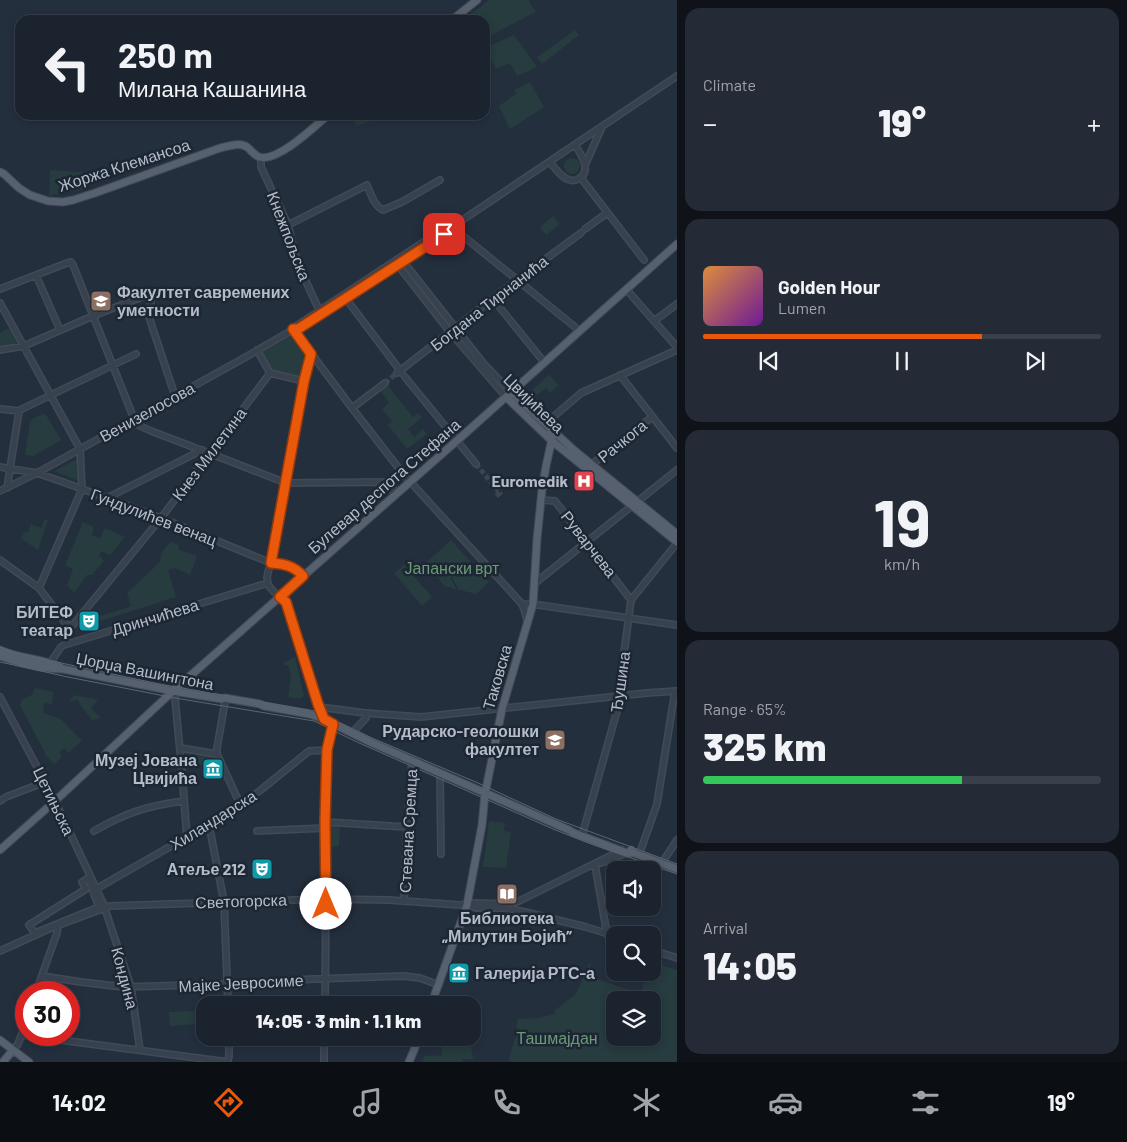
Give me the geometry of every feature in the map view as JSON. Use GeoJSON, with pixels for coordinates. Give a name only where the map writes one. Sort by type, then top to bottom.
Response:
{"type":"FeatureCollection","features":[{"type":"Feature","properties":{"kind":"main road"},"geometry":{"type":"LineString","coordinates":[[458,15],[477,0]]}},
{"type":"Feature","properties":{"kind":"main road"},"geometry":{"type":"LineString","coordinates":[[261,157],[271,156],[280,152],[322,120]]}},
{"type":"Feature","properties":{"kind":"main road","name":"Жоржа Клемансоа"},"geometry":{"type":"LineString","coordinates":[[0,172],[30,195],[48,201],[59,202],[73,200],[232,145],[243,145],[261,157]]}},
{"type":"Feature","properties":{"kind":"main road","name":"Булевар деспота Стефана"},"geometry":{"type":"LineString","coordinates":[[0,850],[172,691],[677,244]]}},
{"type":"Feature","properties":{"kind":"main road","name":"Цвијићева"},"geometry":{"type":"LineString","coordinates":[[508,395],[592,465],[677,543]]}},
{"type":"Feature","properties":{"kind":"main road","name":"Цвијићева"},"geometry":{"type":"LineString","coordinates":[[508,395],[552,441],[677,534]]}},
{"type":"Feature","properties":{"kind":"main road","name":"Таковска"},"geometry":{"type":"LineString","coordinates":[[435,996],[467,905],[502,709],[533,604],[541,500],[544,472],[552,441],[551,430]]}},
{"type":"Feature","properties":{"kind":"main road"},"geometry":{"type":"LineString","coordinates":[[552,441],[557,439],[563,441]]}},
{"type":"Feature","properties":{"kind":"main road","name":"Џорџа Вашингтона"},"geometry":{"type":"LineString","coordinates":[[0,650],[13,655],[50,663],[63,669]]}},
{"type":"Feature","properties":{"kind":"main road","name":"Џорџа Вашингтона"},"geometry":{"type":"LineString","coordinates":[[0,656],[38,666],[63,669],[251,707],[264,706],[309,714],[324,719],[569,830]]}},
{"type":"Feature","properties":{"kind":"main road"},"geometry":{"type":"LineString","coordinates":[[38,666],[46,666],[50,663]]}},
{"type":"Feature","properties":{"kind":"main road"},"geometry":{"type":"LineString","coordinates":[[569,830],[677,869]]}},
{"type":"Feature","properties":{"kind":"main road"},"geometry":{"type":"LineString","coordinates":[[569,830],[583,832],[628,849],[630,853]]}},
{"type":"Feature","properties":{"kind":"main road"},"geometry":{"type":"LineString","coordinates":[[0,1040],[29,1062]]}},
{"type":"Feature","properties":{"kind":"main road"},"geometry":{"type":"LineString","coordinates":[[409,1062],[416,1046]]}},
{"type":"Feature","properties":{"kind":"main road"},"geometry":{"type":"LineString","coordinates":[[3,1062],[13,1050]]}},
{"type":"Feature","properties":{"kind":"street","name":"Венизелосова"},"geometry":{"type":"LineString","coordinates":[[0,491],[37,473],[320,313],[402,259],[428,239],[452,227],[677,76]]}},
{"type":"Feature","properties":{"kind":"street"},"geometry":{"type":"LineString","coordinates":[[585,165],[602,127]]}},
{"type":"Feature","properties":{"kind":"street"},"geometry":{"type":"LineString","coordinates":[[550,162],[561,175],[568,179],[575,181],[581,178],[585,171],[585,165],[575,145]]}},
{"type":"Feature","properties":{"kind":"street","name":"Кнежпољска"},"geometry":{"type":"LineString","coordinates":[[261,157],[260,165],[288,226],[298,264],[320,313]]}},
{"type":"Feature","properties":{"kind":"street"},"geometry":{"type":"LineString","coordinates":[[581,178],[644,260]]}},
{"type":"Feature","properties":{"kind":"street"},"geometry":{"type":"LineString","coordinates":[[288,226],[367,185],[376,206],[382,210],[402,202],[440,180]]}},
{"type":"Feature","properties":{"kind":"street","name":"Богдана Тирнанића"},"geometry":{"type":"LineString","coordinates":[[401,374],[450,332],[607,213]]}},
{"type":"Feature","properties":{"kind":"street"},"geometry":{"type":"LineString","coordinates":[[452,227],[575,327]]}},
{"type":"Feature","properties":{"kind":"street","name":"Цвијићева"},"geometry":{"type":"LineString","coordinates":[[402,259],[508,395]]}},
{"type":"Feature","properties":{"kind":"street"},"geometry":{"type":"LineString","coordinates":[[0,289],[71,262],[136,424],[286,483],[387,482],[394,489],[393,496]]}},
{"type":"Feature","properties":{"kind":"street","name":"Цвијићева"},"geometry":{"type":"LineString","coordinates":[[396,263],[450,332],[508,395]]}},
{"type":"Feature","properties":{"kind":"street"},"geometry":{"type":"LineString","coordinates":[[36,275],[60,330]]}},
{"type":"Feature","properties":{"kind":"street"},"geometry":{"type":"LineString","coordinates":[[551,430],[550,422],[552,418],[581,392],[677,349],[626,289]]}},
{"type":"Feature","properties":{"kind":"street"},"geometry":{"type":"LineString","coordinates":[[0,350],[24,346],[147,295],[151,297],[149,317],[175,396]]}},
{"type":"Feature","properties":{"kind":"street"},"geometry":{"type":"LineString","coordinates":[[344,297],[401,374],[476,464]]}},
{"type":"Feature","properties":{"kind":"street"},"geometry":{"type":"LineString","coordinates":[[494,298],[544,362]]}},
{"type":"Feature","properties":{"kind":"street"},"geometry":{"type":"LineString","coordinates":[[0,303],[80,449],[82,489],[39,588],[0,560]]}},
{"type":"Feature","properties":{"kind":"street"},"geometry":{"type":"LineString","coordinates":[[654,321],[677,304]]}},
{"type":"Feature","properties":{"kind":"street"},"geometry":{"type":"LineString","coordinates":[[293,329],[410,481],[522,604],[527,624]]}},
{"type":"Feature","properties":{"kind":"street"},"geometry":{"type":"LineString","coordinates":[[257,350],[270,373],[304,381]]}},
{"type":"Feature","properties":{"kind":"street"},"geometry":{"type":"LineString","coordinates":[[0,409],[19,411],[136,354]]}},
{"type":"Feature","properties":{"kind":"street"},"geometry":{"type":"LineString","coordinates":[[311,354],[304,381],[267,578],[269,586],[286,602],[324,719]]}},
{"type":"Feature","properties":{"kind":"street","name":"Кнез Милетина"},"geometry":{"type":"LineString","coordinates":[[39,588],[67,625],[71,626],[161,518],[270,373]]}},
{"type":"Feature","properties":{"kind":"street"},"geometry":{"type":"LineString","coordinates":[[620,375],[677,448]]}},
{"type":"Feature","properties":{"kind":"street"},"geometry":{"type":"LineString","coordinates":[[352,408],[385,383]]}},
{"type":"Feature","properties":{"kind":"street"},"geometry":{"type":"LineString","coordinates":[[7,488],[19,411]]}},
{"type":"Feature","properties":{"kind":"street","name":"Рачкога"},"geometry":{"type":"LineString","coordinates":[[592,465],[652,417]]}},
{"type":"Feature","properties":{"kind":"street"},"geometry":{"type":"LineString","coordinates":[[107,498],[202,450]]}},
{"type":"Feature","properties":{"kind":"street","name":"Гундулићев венац"},"geometry":{"type":"LineString","coordinates":[[0,467],[37,473],[82,489],[161,518],[271,563],[291,566],[303,576]]}},
{"type":"Feature","properties":{"kind":"street"},"geometry":{"type":"LineString","coordinates":[[535,583],[677,470]]}},
{"type":"Feature","properties":{"kind":"street","name":"Руварчева"},"geometry":{"type":"LineString","coordinates":[[541,500],[555,500],[631,600]]}},
{"type":"Feature","properties":{"kind":"street","name":"Ђушина"},"geometry":{"type":"LineString","coordinates":[[583,832],[619,704],[631,600],[677,543]]}},
{"type":"Feature","properties":{"kind":"street","name":"Дринчићева"},"geometry":{"type":"LineString","coordinates":[[50,663],[64,645],[268,583]]}},
{"type":"Feature","properties":{"kind":"street"},"geometry":{"type":"LineString","coordinates":[[522,604],[677,625]]}},
{"type":"Feature","properties":{"kind":"street"},"geometry":{"type":"LineString","coordinates":[[172,691],[175,698],[180,748],[186,838]]}},
{"type":"Feature","properties":{"kind":"street"},"geometry":{"type":"LineString","coordinates":[[319,706],[367,713],[421,717],[676,691],[657,804],[630,853],[580,871]]}},
{"type":"Feature","properties":{"kind":"street","name":"Цетињска"},"geometry":{"type":"LineString","coordinates":[[0,697],[55,801],[104,907]]}},
{"type":"Feature","properties":{"kind":"street"},"geometry":{"type":"LineString","coordinates":[[223,701],[217,754],[241,806]]}},
{"type":"Feature","properties":{"kind":"street"},"geometry":{"type":"LineString","coordinates":[[352,733],[366,718],[367,713]]}},
{"type":"Feature","properties":{"kind":"street"},"geometry":{"type":"LineString","coordinates":[[324,996],[327,750],[333,724]]}},
{"type":"Feature","properties":{"kind":"street"},"geometry":{"type":"LineString","coordinates":[[180,748],[217,754]]}},
{"type":"Feature","properties":{"kind":"street","name":"Хиландарска"},"geometry":{"type":"LineString","coordinates":[[96,889],[241,806],[309,750],[327,750]]}},
{"type":"Feature","properties":{"kind":"street","name":"Стевана Сремца"},"geometry":{"type":"LineString","coordinates":[[404,901],[412,760]]}},
{"type":"Feature","properties":{"kind":"street"},"geometry":{"type":"LineString","coordinates":[[440,773],[441,854]]}},
{"type":"Feature","properties":{"kind":"street"},"geometry":{"type":"LineString","coordinates":[[0,802],[45,782]]}},
{"type":"Feature","properties":{"kind":"street"},"geometry":{"type":"LineString","coordinates":[[94,830],[138,811],[184,801]]}},
{"type":"Feature","properties":{"kind":"street"},"geometry":{"type":"LineString","coordinates":[[325,822],[407,827]]}},
{"type":"Feature","properties":{"kind":"street"},"geometry":{"type":"LineString","coordinates":[[209,824],[224,902],[228,996]]}},
{"type":"Feature","properties":{"kind":"street"},"geometry":{"type":"LineString","coordinates":[[258,831],[325,828]]}},
{"type":"Feature","properties":{"kind":"street"},"geometry":{"type":"LineString","coordinates":[[662,863],[677,840]]}},
{"type":"Feature","properties":{"kind":"street"},"geometry":{"type":"LineString","coordinates":[[504,908],[580,871],[630,853]]}},
{"type":"Feature","properties":{"kind":"street"},"geometry":{"type":"LineString","coordinates":[[595,865],[606,928]]}},
{"type":"Feature","properties":{"kind":"street"},"geometry":{"type":"LineString","coordinates":[[88,878],[99,907],[35,933],[29,924],[31,923],[86,889],[82,882],[88,878]]}},
{"type":"Feature","properties":{"kind":"street","name":"Светогорска"},"geometry":{"type":"LineString","coordinates":[[0,951],[58,925],[104,907],[112,906],[326,899],[467,905]]}},
{"type":"Feature","properties":{"kind":"street"},"geometry":{"type":"LineString","coordinates":[[467,905],[477,903],[516,903],[525,912]]}},
{"type":"Feature","properties":{"kind":"street"},"geometry":{"type":"LineString","coordinates":[[467,905],[476,908],[504,908],[525,912],[606,934]]}},
{"type":"Feature","properties":{"kind":"street","name":"Кондина"},"geometry":{"type":"LineString","coordinates":[[104,907],[130,987],[140,1050]]}},
{"type":"Feature","properties":{"kind":"street"},"geometry":{"type":"LineString","coordinates":[[40,981],[58,925]]}},
{"type":"Feature","properties":{"kind":"street"},"geometry":{"type":"LineString","coordinates":[[661,953],[677,958]]}},
{"type":"Feature","properties":{"kind":"street","name":"Мајке Јевросиме"},"geometry":{"type":"LineString","coordinates":[[42,976],[130,987],[407,976],[420,978],[439,985]]}},
{"type":"Feature","properties":{"kind":"street"},"geometry":{"type":"LineString","coordinates":[[80,1042],[228,1062],[229,1046]]}},
{"type":"Feature","properties":{"kind":"street"},"geometry":{"type":"LineString","coordinates":[[13,1050],[15,1046]]}},
{"type":"Feature","properties":{"kind":"street"},"geometry":{"type":"LineString","coordinates":[[324,1046],[324,1062]]}},
{"type":"Feature","properties":{"kind":"green space"},"geometry":{"type":"Polygon","coordinates":[[[489,0],[530,0],[529,2],[536,12],[490,35],[490,15],[470,15],[489,0]]]}},
{"type":"Feature","properties":{"kind":"green space"},"geometry":{"type":"Polygon","coordinates":[[[575,30],[579,35],[542,64],[537,57],[575,30]]]}},
{"type":"Feature","properties":{"kind":"green space"},"geometry":{"type":"Polygon","coordinates":[[[514,35],[537,67],[517,76],[510,63],[496,69],[490,58],[490,46],[514,35]]]}},
{"type":"Feature","properties":{"kind":"green space"},"geometry":{"type":"Polygon","coordinates":[[[530,82],[544,107],[510,129],[499,106],[517,93],[514,90],[530,82]]]}},
{"type":"Feature","properties":{"kind":"green space"},"geometry":{"type":"Polygon","coordinates":[[[354,120],[373,120],[356,126],[354,120]]]}},
{"type":"Feature","properties":{"kind":"green space"},"geometry":{"type":"Polygon","coordinates":[[[572,158],[580,166],[572,174],[564,166],[572,158]]]}},
{"type":"Feature","properties":{"kind":"green space"},"geometry":{"type":"Polygon","coordinates":[[[50,170],[82,172],[86,188],[49,196],[50,170]]]}},
{"type":"Feature","properties":{"kind":"green space"},"geometry":{"type":"Polygon","coordinates":[[[553,216],[560,224],[546,235],[540,227],[553,216]]]}},
{"type":"Feature","properties":{"kind":"green space"},"geometry":{"type":"Polygon","coordinates":[[[9,328],[18,345],[0,348],[0,333],[9,328]]]}},
{"type":"Feature","properties":{"kind":"green space"},"geometry":{"type":"Polygon","coordinates":[[[293,335],[307,352],[302,376],[272,370],[261,353],[293,335]]]}},
{"type":"Feature","properties":{"kind":"green space"},"geometry":{"type":"Polygon","coordinates":[[[549,375],[559,385],[550,393],[546,388],[535,396],[539,402],[533,407],[524,397],[549,375]]]}},
{"type":"Feature","properties":{"kind":"green space"},"geometry":{"type":"Polygon","coordinates":[[[388,386],[413,417],[418,413],[422,418],[408,429],[414,437],[423,429],[427,434],[407,449],[388,425],[392,421],[382,409],[389,403],[381,391],[388,386]]]}},
{"type":"Feature","properties":{"kind":"green space"},"geometry":{"type":"Polygon","coordinates":[[[43,414],[46,415],[61,440],[33,456],[25,455],[30,422],[43,414]]]}},
{"type":"Feature","properties":{"kind":"green space"},"geometry":{"type":"Polygon","coordinates":[[[77,459],[78,481],[54,471],[77,459]]]}},
{"type":"Feature","properties":{"kind":"green space"},"geometry":{"type":"Polygon","coordinates":[[[45,519],[48,520],[38,550],[21,538],[24,532],[28,533],[31,524],[41,528],[45,519]]]}},
{"type":"Feature","properties":{"kind":"green space"},"geometry":{"type":"Polygon","coordinates":[[[83,522],[94,527],[92,535],[100,538],[105,528],[125,537],[110,555],[101,551],[99,555],[104,561],[92,575],[87,575],[74,593],[67,585],[73,569],[65,565],[83,522]]]}},
{"type":"Feature","properties":{"kind":"green space","name":"Јапански врт"},"geometry":{"type":"Polygon","coordinates":[[[451,540],[489,582],[476,594],[444,586],[427,562],[451,540]]]}},
{"type":"Feature","properties":{"kind":"green space"},"geometry":{"type":"Polygon","coordinates":[[[170,542],[179,545],[178,549],[197,556],[190,575],[175,568],[168,570],[176,597],[94,623],[94,618],[98,614],[101,616],[131,606],[127,593],[160,562],[162,552],[170,542]]]}},
{"type":"Feature","properties":{"kind":"green space"},"geometry":{"type":"Polygon","coordinates":[[[404,565],[432,597],[422,606],[394,573],[404,565]]]}},
{"type":"Feature","properties":{"kind":"green space"},"geometry":{"type":"Polygon","coordinates":[[[295,657],[304,696],[299,699],[288,697],[291,676],[288,665],[283,663],[295,657]]]}},
{"type":"Feature","properties":{"kind":"green space"},"geometry":{"type":"Polygon","coordinates":[[[35,688],[53,692],[52,704],[44,703],[43,713],[61,719],[82,741],[68,753],[64,748],[59,752],[62,757],[54,764],[47,757],[20,705],[22,700],[33,694],[35,688]]]}},
{"type":"Feature","properties":{"kind":"green space"},"geometry":{"type":"Polygon","coordinates":[[[74,695],[98,700],[91,708],[101,718],[92,720],[77,700],[69,702],[74,695]]]}},
{"type":"Feature","properties":{"kind":"green space"},"geometry":{"type":"Polygon","coordinates":[[[185,752],[212,757],[214,762],[184,768],[183,759],[186,758],[185,752]]]}},
{"type":"Feature","properties":{"kind":"green space"},"geometry":{"type":"Polygon","coordinates":[[[489,821],[505,823],[504,831],[511,832],[506,868],[483,867],[489,821]]]}},
{"type":"Feature","properties":{"kind":"green space"},"geometry":{"type":"Polygon","coordinates":[[[330,827],[340,827],[339,846],[329,847],[330,827]]]}},
{"type":"Feature","properties":{"kind":"green space","name":"Ташмајдан"},"geometry":{"type":"Polygon","coordinates":[[[590,962],[592,977],[632,991],[606,991],[606,1046],[661,1046],[661,991],[641,991],[644,981],[661,981],[661,965],[677,970],[677,1062],[511,1062],[509,1058],[516,1036],[518,1019],[538,1018],[555,1014],[555,1010],[576,994],[590,962]]]}},
{"type":"Feature","properties":{"kind":"green space"},"geometry":{"type":"Polygon","coordinates":[[[196,1011],[196,1024],[170,1026],[169,1012],[196,1011]]]}},
{"type":"Feature","properties":{"kind":"green space"},"geometry":{"type":"Polygon","coordinates":[[[442,1046],[471,1047],[473,1059],[462,1059],[462,1062],[422,1062],[425,1056],[442,1055],[442,1046]]]}},
{"type":"Feature","properties":{"kind":"waterway"},"geometry":{"type":"LineString","coordinates":[[448,573],[453,568]]}},
{"type":"Feature","properties":{"kind":"waterway"},"geometry":{"type":"LineString","coordinates":[[451,578],[457,588]]}},
{"type":"Feature","properties":{"kind":"tunnel"},"geometry":{"type":"LineString","coordinates":[[385,383],[397,373]]}},
{"type":"Feature","properties":{"kind":"tunnel"},"geometry":{"type":"LineString","coordinates":[[476,464],[500,493],[496,496]]}},
{"type":"Feature","properties":{"kind":"tram line"},"geometry":{"type":"LineString","coordinates":[[0,647],[17,653],[159,684],[315,711],[556,819],[677,864]]}},
{"type":"Feature","properties":{"kind":"tram line"},"geometry":{"type":"LineString","coordinates":[[0,662],[175,698],[314,721],[553,829],[677,874]]}},
{"type":"Feature","properties":{"kind":"place","name":"Факултет савремених уметности"},"geometry":{"type":"Point","coordinates":[101,301]}},
{"type":"Feature","properties":{"kind":"place","name":"Euromedik"},"geometry":{"type":"Point","coordinates":[584,481]}},
{"type":"Feature","properties":{"kind":"place","name":"БИТЕФ театар"},"geometry":{"type":"Point","coordinates":[89,621]}},
{"type":"Feature","properties":{"kind":"place","name":"Рударско-геолошки факултет"},"geometry":{"type":"Point","coordinates":[555,740]}},
{"type":"Feature","properties":{"kind":"place","name":"Музеј Јована Цвијића"},"geometry":{"type":"Point","coordinates":[213,769]}},
{"type":"Feature","properties":{"kind":"place","name":"Атеље 212"},"geometry":{"type":"Point","coordinates":[262,869]}},
{"type":"Feature","properties":{"kind":"place","name":"Библиотека „Милутин Бојић”"},"geometry":{"type":"Point","coordinates":[507,894]}},
{"type":"Feature","properties":{"kind":"place","name":"Галерија РТС-а"},"geometry":{"type":"Point","coordinates":[459,973]}},
{"type":"Feature","properties":{"kind":"route"},"geometry":{"type":"LineString","coordinates":[[326,904],[325,822],[327,750],[333,724],[324,719],[286,602],[280,597],[303,576],[291,566],[271,563],[304,381],[311,354],[293,329],[298,329],[321,315],[444,234]]}}]}
